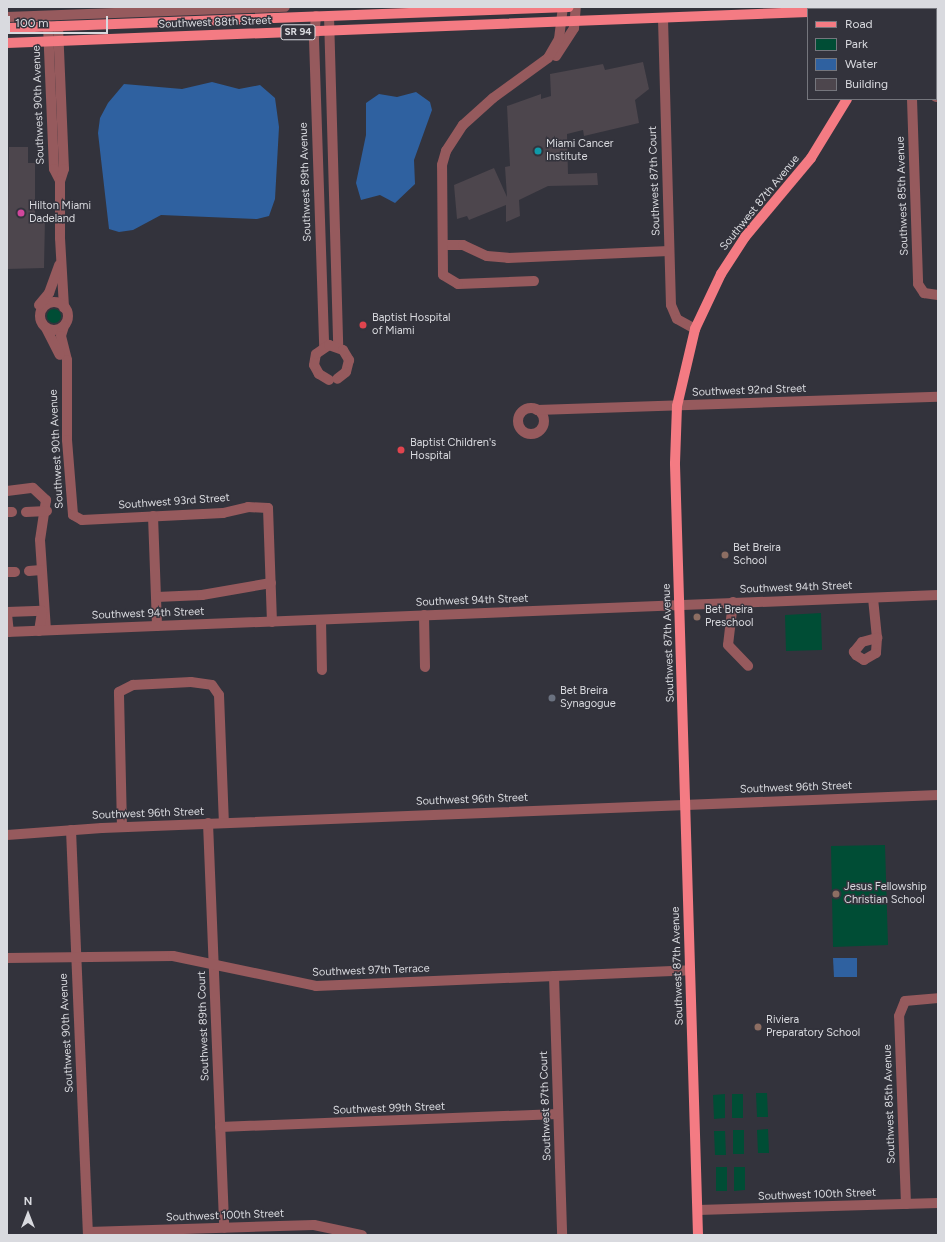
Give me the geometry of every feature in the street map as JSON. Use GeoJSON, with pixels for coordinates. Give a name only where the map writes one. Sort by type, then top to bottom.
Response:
{"type":"FeatureCollection","features":[{"type":"Feature","properties":{"kind":"main road","name":"Southwest 88th Street"},"geometry":{"type":"LineString","coordinates":[[7,28],[329,16],[379,11],[569,7]]}},
{"type":"Feature","properties":{"kind":"main road"},"geometry":{"type":"LineString","coordinates":[[468,9],[469,26]]}},
{"type":"Feature","properties":{"kind":"main road","name":"Southwest 88th Street"},"geometry":{"type":"LineString","coordinates":[[7,43],[663,19],[807,12]]}},
{"type":"Feature","properties":{"kind":"main road"},"geometry":{"type":"LineString","coordinates":[[165,22],[179,37]]}},
{"type":"Feature","properties":{"kind":"main road","name":"Southwest 87th Avenue"},"geometry":{"type":"LineString","coordinates":[[698,1235],[680,605],[677,406],[695,329],[732,255],[811,158],[847,100]]}},
{"type":"Feature","properties":{"kind":"street","name":"Southwest 88th Street"},"geometry":{"type":"LineString","coordinates":[[7,17],[165,9],[285,7]]}},
{"type":"Feature","properties":{"kind":"street"},"geometry":{"type":"LineString","coordinates":[[534,281],[454,283],[443,275],[441,178],[446,151],[463,125],[548,58],[556,45],[562,22],[563,7]]}},
{"type":"Feature","properties":{"kind":"street"},"geometry":{"type":"LineString","coordinates":[[489,104],[496,103],[545,69],[567,41],[575,22],[576,7]]}},
{"type":"Feature","properties":{"kind":"street"},"geometry":{"type":"LineString","coordinates":[[165,9],[165,22]]}},
{"type":"Feature","properties":{"kind":"street","name":"Southwest 89th Avenue"},"geometry":{"type":"LineString","coordinates":[[316,16],[317,32],[314,45],[324,346]]}},
{"type":"Feature","properties":{"kind":"street"},"geometry":{"type":"LineString","coordinates":[[329,16],[338,346],[349,360],[346,372],[333,379],[319,374],[314,365],[316,354],[324,346],[338,346]]}},
{"type":"Feature","properties":{"kind":"street","name":"Southwest 87th Court"},"geometry":{"type":"LineString","coordinates":[[663,19],[672,310],[679,321],[695,329]]}},
{"type":"Feature","properties":{"kind":"street","name":"Southwest 90th Avenue"},"geometry":{"type":"LineString","coordinates":[[53,26],[54,169],[60,181],[60,261],[64,308]]}},
{"type":"Feature","properties":{"kind":"street","name":"Southwest 85th Avenue"},"geometry":{"type":"LineString","coordinates":[[912,100],[918,284],[921,291],[938,295]]}},
{"type":"Feature","properties":{"kind":"street"},"geometry":{"type":"LineString","coordinates":[[442,244],[463,245],[488,256],[508,258],[669,251]]}},
{"type":"Feature","properties":{"kind":"street","name":"Southwest 90th Avenue"},"geometry":{"type":"LineString","coordinates":[[44,304],[60,261]]}},
{"type":"Feature","properties":{"kind":"street"},"geometry":{"type":"LineString","coordinates":[[44,304],[64,308],[67,318],[64,326],[55,330],[46,328],[40,316],[44,304],[61,283]]}},
{"type":"Feature","properties":{"kind":"street","name":"Southwest 90th Avenue"},"geometry":{"type":"LineString","coordinates":[[64,326],[61,336],[67,360],[65,371],[70,507],[75,518],[82,520]]}},
{"type":"Feature","properties":{"kind":"street","name":"Southwest 90th Avenue"},"geometry":{"type":"LineString","coordinates":[[46,328],[65,371]]}},
{"type":"Feature","properties":{"kind":"street","name":"Southwest 92nd Street"},"geometry":{"type":"LineString","coordinates":[[537,410],[561,411],[938,397]]}},
{"type":"Feature","properties":{"kind":"street"},"geometry":{"type":"LineString","coordinates":[[528,409],[537,410],[544,420],[536,434],[521,429],[521,413],[528,409]]}},
{"type":"Feature","properties":{"kind":"street","name":"Southwest 92nd Street"},"geometry":{"type":"LineString","coordinates":[[544,420],[561,411]]}},
{"type":"Feature","properties":{"kind":"street"},"geometry":{"type":"LineString","coordinates":[[7,491],[38,490],[45,496],[47,511],[41,530],[43,631]]}},
{"type":"Feature","properties":{"kind":"street","name":"Southwest 93rd Street"},"geometry":{"type":"LineString","coordinates":[[82,520],[268,508],[270,583]]}},
{"type":"Feature","properties":{"kind":"street"},"geometry":{"type":"LineString","coordinates":[[26,512],[47,511]]}},
{"type":"Feature","properties":{"kind":"street"},"geometry":{"type":"LineString","coordinates":[[153,516],[157,626]]}},
{"type":"Feature","properties":{"kind":"street"},"geometry":{"type":"LineString","coordinates":[[29,571],[41,570]]}},
{"type":"Feature","properties":{"kind":"street"},"geometry":{"type":"LineString","coordinates":[[157,597],[207,594],[270,583],[272,622]]}},
{"type":"Feature","properties":{"kind":"street","name":"Southwest 94th Street"},"geometry":{"type":"LineString","coordinates":[[8,632],[733,602],[938,596]]}},
{"type":"Feature","properties":{"kind":"street"},"geometry":{"type":"LineString","coordinates":[[873,598],[877,638]]}},
{"type":"Feature","properties":{"kind":"street"},"geometry":{"type":"LineString","coordinates":[[733,602],[728,645],[748,666]]}},
{"type":"Feature","properties":{"kind":"street"},"geometry":{"type":"LineString","coordinates":[[8,632],[7,613],[42,611]]}},
{"type":"Feature","properties":{"kind":"street"},"geometry":{"type":"LineString","coordinates":[[424,615],[425,667]]}},
{"type":"Feature","properties":{"kind":"street"},"geometry":{"type":"LineString","coordinates":[[321,620],[322,670]]}},
{"type":"Feature","properties":{"kind":"street"},"geometry":{"type":"LineString","coordinates":[[122,827],[118,702],[124,687],[196,682],[215,687],[219,696],[224,823]]}},
{"type":"Feature","properties":{"kind":"street","name":"Southwest 96th Street"},"geometry":{"type":"LineString","coordinates":[[7,835],[208,823],[686,803],[938,795]]}},
{"type":"Feature","properties":{"kind":"street","name":"Southwest 89th Court"},"geometry":{"type":"LineString","coordinates":[[208,823],[224,1231]]}},
{"type":"Feature","properties":{"kind":"street","name":"Southwest 90th Avenue"},"geometry":{"type":"LineString","coordinates":[[71,830],[88,1234]]}},
{"type":"Feature","properties":{"kind":"street","name":"Southwest 97th Terrace"},"geometry":{"type":"LineString","coordinates":[[7,958],[76,959],[173,956],[214,967],[316,986],[690,970]]}},
{"type":"Feature","properties":{"kind":"street","name":"Southwest 87th Court"},"geometry":{"type":"LineString","coordinates":[[554,976],[562,1235]]}},
{"type":"Feature","properties":{"kind":"street","name":"Southwest 85th Avenue"},"geometry":{"type":"LineString","coordinates":[[906,1204],[899,1020],[903,1004],[914,999],[938,998]]}},
{"type":"Feature","properties":{"kind":"street","name":"Southwest 99th Street"},"geometry":{"type":"LineString","coordinates":[[220,1128],[558,1114]]}},
{"type":"Feature","properties":{"kind":"street","name":"Southwest 100th Street"},"geometry":{"type":"LineString","coordinates":[[698,1210],[938,1203]]}},
{"type":"Feature","properties":{"kind":"street","name":"Southwest 100th Street"},"geometry":{"type":"LineString","coordinates":[[88,1234],[224,1231],[323,1225],[362,1235]]}},
{"type":"Feature","properties":{"kind":"green space"},"geometry":{"type":"Polygon","coordinates":[[[54,309],[59,311],[61,316],[59,321],[54,323],[49,321],[47,316],[49,311],[54,309]]]}},
{"type":"Feature","properties":{"kind":"green space"},"geometry":{"type":"Polygon","coordinates":[[[821,613],[822,650],[786,651],[785,615],[821,613]]]}},
{"type":"Feature","properties":{"kind":"green space"},"geometry":{"type":"Polygon","coordinates":[[[885,845],[888,945],[833,947],[831,846],[885,845]]]}},
{"type":"Feature","properties":{"kind":"green space"},"geometry":{"type":"Polygon","coordinates":[[[756,1093],[767,1093],[768,1117],[757,1117],[756,1093]]]}},
{"type":"Feature","properties":{"kind":"green space"},"geometry":{"type":"Polygon","coordinates":[[[725,1094],[725,1118],[714,1119],[713,1095],[725,1094]]]}},
{"type":"Feature","properties":{"kind":"green space"},"geometry":{"type":"Polygon","coordinates":[[[732,1094],[743,1094],[743,1118],[732,1118],[732,1094]]]}},
{"type":"Feature","properties":{"kind":"green space"},"geometry":{"type":"Polygon","coordinates":[[[768,1129],[769,1153],[758,1153],[757,1130],[768,1129]]]}},
{"type":"Feature","properties":{"kind":"green space"},"geometry":{"type":"Polygon","coordinates":[[[733,1130],[744,1130],[744,1154],[733,1154],[733,1130]]]}},
{"type":"Feature","properties":{"kind":"green space"},"geometry":{"type":"Polygon","coordinates":[[[714,1131],[725,1131],[726,1155],[715,1155],[714,1131]]]}},
{"type":"Feature","properties":{"kind":"green space"},"geometry":{"type":"Polygon","coordinates":[[[716,1167],[727,1167],[727,1191],[716,1191],[716,1167]]]}},
{"type":"Feature","properties":{"kind":"green space"},"geometry":{"type":"Polygon","coordinates":[[[734,1167],[745,1167],[745,1190],[734,1191],[734,1167]]]}},
{"type":"Feature","properties":{"kind":"water"},"geometry":{"type":"Polygon","coordinates":[[[212,82],[239,89],[260,85],[275,98],[279,127],[275,199],[269,216],[257,219],[161,215],[133,230],[119,232],[109,229],[98,133],[100,118],[108,103],[124,84],[182,89],[212,82]]]}},
{"type":"Feature","properties":{"kind":"water"},"geometry":{"type":"Polygon","coordinates":[[[416,92],[430,102],[432,110],[414,160],[415,184],[395,203],[380,195],[361,200],[356,183],[366,135],[366,103],[379,94],[397,97],[416,92]]]}},
{"type":"Feature","properties":{"kind":"water"},"geometry":{"type":"Polygon","coordinates":[[[833,958],[857,958],[857,977],[834,977],[833,958]]]}},
{"type":"Feature","properties":{"kind":"building","name":"Miami Cancer Institute"},"geometry":{"type":"Polygon","coordinates":[[[643,62],[649,89],[635,100],[639,123],[584,136],[583,130],[567,134],[568,174],[597,173],[598,185],[548,186],[519,200],[520,216],[506,222],[506,205],[469,220],[467,216],[457,219],[454,185],[494,168],[507,197],[505,167],[510,166],[507,106],[541,94],[541,99],[551,96],[550,74],[603,64],[605,70],[643,62]]]}},
{"type":"Feature","properties":{"kind":"building","name":"Hilton Miami Dadeland"},"geometry":{"type":"Polygon","coordinates":[[[9,147],[28,147],[28,163],[35,163],[35,219],[45,218],[44,268],[7,269],[9,147]]]}},
{"type":"Feature","properties":{"kind":"place","name":"Miami Cancer Institute"},"geometry":{"type":"Point","coordinates":[538,151]}},
{"type":"Feature","properties":{"kind":"place","name":"Hilton Miami Dadeland"},"geometry":{"type":"Point","coordinates":[21,213]}},
{"type":"Feature","properties":{"kind":"place","name":"Baptist Hospital of Miami"},"geometry":{"type":"Point","coordinates":[363,325]}},
{"type":"Feature","properties":{"kind":"place","name":"Baptist Children's Hospital"},"geometry":{"type":"Point","coordinates":[401,450]}},
{"type":"Feature","properties":{"kind":"place","name":"Bet Breira School"},"geometry":{"type":"Point","coordinates":[725,555]}},
{"type":"Feature","properties":{"kind":"place","name":"Bet Breira Preschool"},"geometry":{"type":"Point","coordinates":[697,617]}},
{"type":"Feature","properties":{"kind":"place","name":"Bet Breira Synagogue"},"geometry":{"type":"Point","coordinates":[552,698]}},
{"type":"Feature","properties":{"kind":"place","name":"Jesus Fellowship Christian School"},"geometry":{"type":"Point","coordinates":[836,894]}},
{"type":"Feature","properties":{"kind":"place","name":"Riviera Preparatory School"},"geometry":{"type":"Point","coordinates":[758,1027]}}]}
